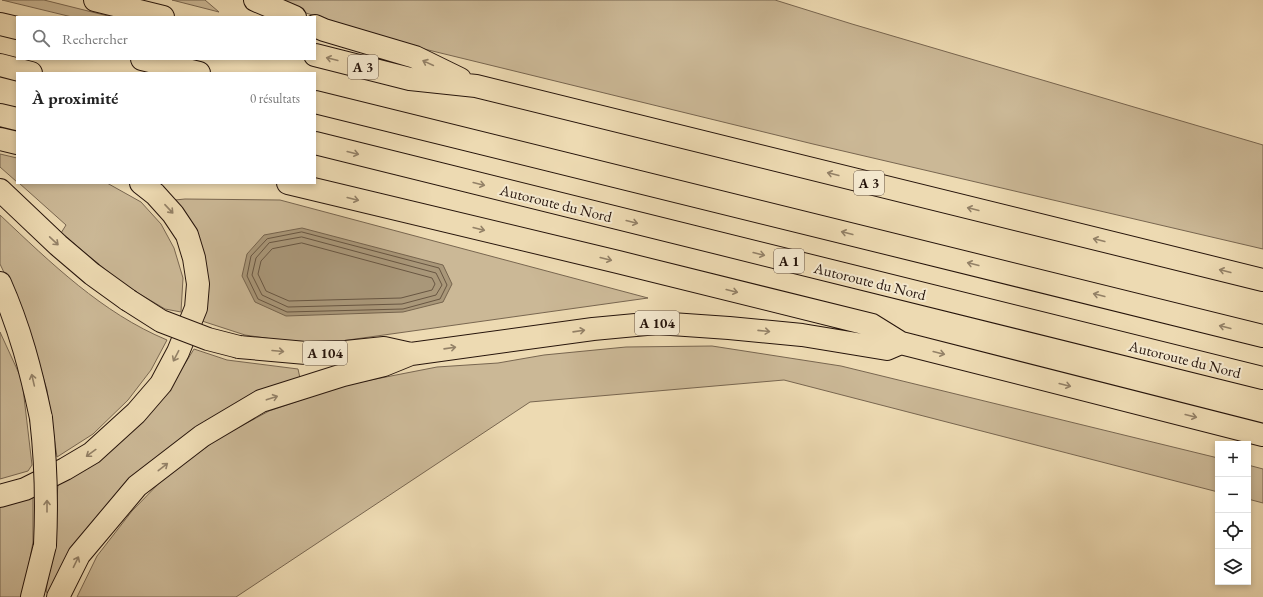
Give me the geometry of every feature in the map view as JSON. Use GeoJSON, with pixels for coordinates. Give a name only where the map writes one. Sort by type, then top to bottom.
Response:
{"type":"FeatureCollection","features":[{"type":"Feature","properties":{"kind":"highway"},"geometry":{"type":"LineString","coordinates":[[95,0],[159,16]]}},
{"type":"Feature","properties":{"kind":"highway"},"geometry":{"type":"LineString","coordinates":[[255,0],[293,16]]}},
{"type":"Feature","properties":{"kind":"highway"},"geometry":{"type":"LineString","coordinates":[[0,24],[16,28]]}},
{"type":"Feature","properties":{"kind":"highway"},"geometry":{"type":"LineString","coordinates":[[316,26],[415,58],[476,86]]}},
{"type":"Feature","properties":{"kind":"highway","name":"A 3"},"geometry":{"type":"LineString","coordinates":[[316,55],[410,79],[476,86],[1263,280]]}},
{"type":"Feature","properties":{"kind":"highway"},"geometry":{"type":"LineString","coordinates":[[146,60],[195,72]]}},
{"type":"Feature","properties":{"kind":"highway"},"geometry":{"type":"LineString","coordinates":[[0,66],[27,72]]}},
{"type":"Feature","properties":{"kind":"highway"},"geometry":{"type":"LineString","coordinates":[[316,102],[1263,336]]}},
{"type":"Feature","properties":{"kind":"highway"},"geometry":{"type":"LineString","coordinates":[[0,115],[16,119]]}},
{"type":"Feature","properties":{"kind":"highway"},"geometry":{"type":"LineString","coordinates":[[0,139],[16,143]]}},
{"type":"Feature","properties":{"kind":"highway","name":"Autoroute du Nord"},"geometry":{"type":"LineString","coordinates":[[316,143],[1263,378]]}},
{"type":"Feature","properties":{"kind":"highway"},"geometry":{"type":"LineString","coordinates":[[0,496],[24,489],[65,469],[92,453],[146,402],[161,384],[178,352],[196,308],[198,284],[194,258],[187,235],[173,214],[155,194],[141,184]]}},
{"type":"Feature","properties":{"kind":"highway"},"geometry":{"type":"LineString","coordinates":[[292,184],[611,260],[872,325],[901,343],[1263,435]]}},
{"type":"Feature","properties":{"kind":"highway","name":"A 104"},"geometry":{"type":"LineString","coordinates":[[0,190],[58,245],[92,274],[128,300],[161,321],[208,339],[239,347],[306,353],[346,352],[384,348],[411,354],[593,329],[657,323],[802,335],[887,349],[901,343]]}},
{"type":"Feature","properties":{"kind":"highway"},"geometry":{"type":"LineString","coordinates":[[0,283],[23,341],[33,379],[45,449],[47,513],[44,544],[32,597]]}},
{"type":"Feature","properties":{"kind":"highway"},"geometry":{"type":"LineString","coordinates":[[58,597],[79,555],[137,486],[202,436],[261,401],[343,375],[384,365],[411,354]]}},
{"type":"Feature","properties":{"kind":"shaded area"},"geometry":{"type":"Polygon","coordinates":[[[2,0],[44,0],[108,16],[68,16],[2,0]]]}},
{"type":"Feature","properties":{"kind":"shaded area"},"geometry":{"type":"Polygon","coordinates":[[[172,0],[205,0],[219,12],[172,0]]]}},
{"type":"Feature","properties":{"kind":"shaded area"},"geometry":{"type":"Polygon","coordinates":[[[275,0],[775,0],[1263,145],[1263,249],[813,144],[416,47],[293,9],[275,0]]]}},
{"type":"Feature","properties":{"kind":"shaded area"},"geometry":{"type":"Polygon","coordinates":[[[0,154],[16,158],[16,181],[0,167],[0,154]]]}},
{"type":"Feature","properties":{"kind":"shaded area"},"geometry":{"type":"Polygon","coordinates":[[[20,184],[109,184],[141,202],[161,224],[174,248],[183,278],[181,312],[165,309],[123,284],[61,233],[66,225],[20,184]]]}},
{"type":"Feature","properties":{"kind":"shaded area"},"geometry":{"type":"Polygon","coordinates":[[[175,200],[280,200],[648,298],[341,341],[292,342],[245,335],[202,321],[175,200]]]}},
{"type":"Feature","properties":{"kind":"shaded area"},"geometry":{"type":"Polygon","coordinates":[[[0,215],[58,269],[99,301],[143,329],[167,340],[151,370],[128,400],[93,434],[57,457],[47,390],[25,317],[0,264],[0,215]]]}},
{"type":"Feature","properties":{"kind":"shaded area"},"geometry":{"type":"Polygon","coordinates":[[[0,332],[22,380],[32,465],[28,471],[0,479],[0,332]]]}},
{"type":"Feature","properties":{"kind":"shaded area"},"geometry":{"type":"Polygon","coordinates":[[[712,346],[841,366],[1215,457],[1215,491],[784,380],[530,402],[236,597],[77,597],[97,556],[132,511],[166,476],[219,438],[269,411],[345,385],[437,367],[498,363],[544,355],[626,347],[712,346]]]}},
{"type":"Feature","properties":{"kind":"shaded area"},"geometry":{"type":"Polygon","coordinates":[[[194,349],[227,360],[298,369],[300,378],[213,419],[166,450],[124,488],[53,594],[46,592],[58,485],[165,396],[194,349]]]}},
{"type":"Feature","properties":{"kind":"shaded area"},"geometry":{"type":"Polygon","coordinates":[[[1251,466],[1263,469],[1263,503],[1251,500],[1251,466]]]}},
{"type":"Feature","properties":{"kind":"shaded area"},"geometry":{"type":"Polygon","coordinates":[[[33,497],[33,542],[23,597],[0,597],[0,505],[33,497]]]}},
{"type":"Feature","properties":{"kind":"water"},"geometry":{"type":"Polygon","coordinates":[[[302,228],[443,265],[452,284],[443,302],[403,312],[286,316],[255,302],[242,276],[247,254],[264,235],[302,228]]]}}]}
